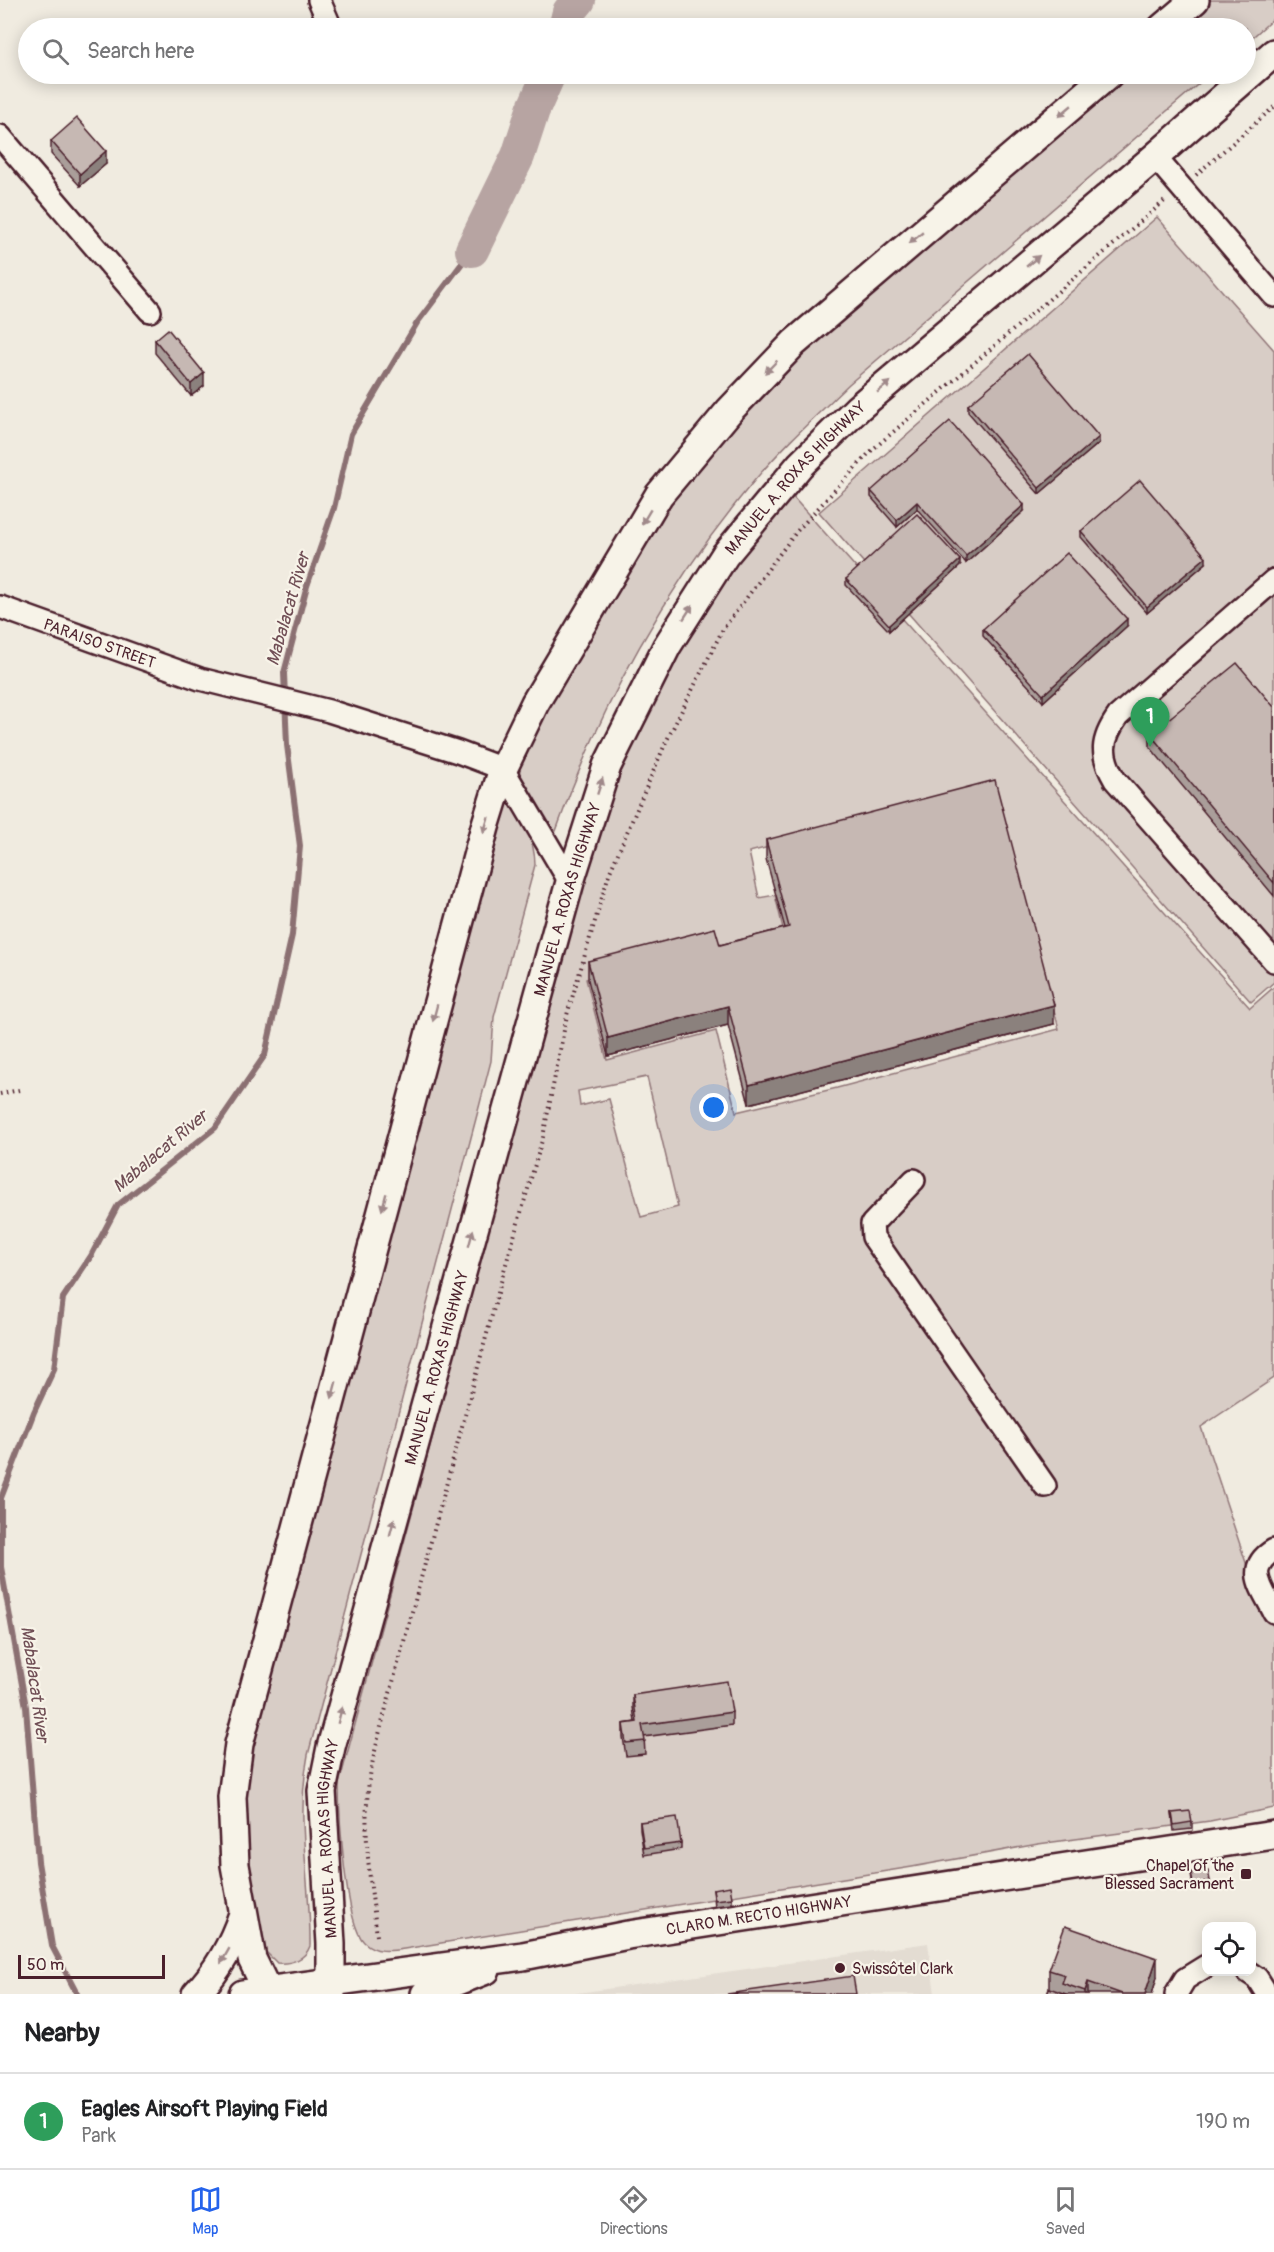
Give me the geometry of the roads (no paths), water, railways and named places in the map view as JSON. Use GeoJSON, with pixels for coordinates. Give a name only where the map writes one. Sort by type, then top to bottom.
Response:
{"type":"FeatureCollection","features":[{"type":"Feature","properties":{"kind":"main road"},"geometry":{"type":"LineString","coordinates":[[1174,18],[1195,0]]}},
{"type":"Feature","properties":{"kind":"main road","name":"MANUEL A. ROXAS HIGHWAY"},"geometry":{"type":"LineString","coordinates":[[1256,69],[1274,53]]}},
{"type":"Feature","properties":{"kind":"main road"},"geometry":{"type":"LineString","coordinates":[[260,1993],[236,1865],[232,1797],[240,1744],[485,827],[503,769],[535,704],[658,495],[730,410],[794,343],[1097,84]]}},
{"type":"Feature","properties":{"kind":"main road","name":"MANUEL A. ROXAS HIGHWAY"},"geometry":{"type":"LineString","coordinates":[[331,1988],[331,1944],[322,1791],[331,1747],[570,882],[607,766],[667,646],[725,555],[800,465],[858,408],[1155,158],[1239,84]]}},
{"type":"Feature","properties":{"kind":"main road","name":"CLARO M. RECTO HIGHWAY"},"geometry":{"type":"LineString","coordinates":[[260,1993],[331,1988],[523,1956],[628,1935],[1274,1835]]}},
{"type":"Feature","properties":{"kind":"main road"},"geometry":{"type":"LineString","coordinates":[[196,1994],[220,1965],[234,1940],[244,1912]]}},
{"type":"Feature","properties":{"kind":"main road"},"geometry":{"type":"LineString","coordinates":[[425,1994],[523,1956]]}},
{"type":"Feature","properties":{"kind":"street"},"geometry":{"type":"LineString","coordinates":[[319,0],[327,18]]}},
{"type":"Feature","properties":{"kind":"street"},"geometry":{"type":"LineString","coordinates":[[0,136],[150,311]]}},
{"type":"Feature","properties":{"kind":"street"},"geometry":{"type":"LineString","coordinates":[[1155,158],[1274,296]]}},
{"type":"Feature","properties":{"kind":"street"},"geometry":{"type":"LineString","coordinates":[[1274,580],[1118,716],[1103,740],[1102,751],[1107,766],[1116,780],[1274,961]]}},
{"type":"Feature","properties":{"kind":"street","name":"PARAISO STREET"},"geometry":{"type":"LineString","coordinates":[[0,607],[200,679],[329,711],[458,752],[503,769]]}},
{"type":"Feature","properties":{"kind":"street"},"geometry":{"type":"LineString","coordinates":[[503,769],[570,882]]}},
{"type":"Feature","properties":{"kind":"street"},"geometry":{"type":"LineString","coordinates":[[914,1180],[872,1224],[873,1237],[1045,1486]]}},
{"type":"Feature","properties":{"kind":"street"},"geometry":{"type":"LineString","coordinates":[[1274,1550],[1260,1561],[1257,1573],[1274,1612]]}},
{"type":"Feature","properties":{"kind":"street"},"geometry":{"type":"LineString","coordinates":[[1176,1994],[1185,1979],[1202,1968]]}},
{"type":"Feature","properties":{"kind":"street"},"geometry":{"type":"LineString","coordinates":[[1254,1976],[1267,1994]]}},
{"type":"Feature","properties":{"kind":"waterway"},"geometry":{"type":"LineString","coordinates":[[568,18],[569,12],[579,0]]}},
{"type":"Feature","properties":{"kind":"waterway"},"geometry":{"type":"LineString","coordinates":[[472,250],[518,156],[533,110],[545,84]]}},
{"type":"Feature","properties":{"kind":"waterway","name":"Mabalacat River"},"geometry":{"type":"LineString","coordinates":[[77,1994],[52,1946],[38,1862],[26,1707],[1,1567],[1,1498],[34,1412],[54,1369],[63,1298],[91,1256],[118,1205],[215,1128],[265,1055],[292,935],[300,846],[287,745],[284,673],[307,586],[334,508],[351,434],[417,323],[472,250]]}},
{"type":"Feature","properties":{"kind":"place","name":"Eagles Airsoft Playing Field"},"geometry":{"type":"Point","coordinates":[1150,747]}},
{"type":"Feature","properties":{"kind":"place","name":"Chapel of the Blessed Sacrament"},"geometry":{"type":"Point","coordinates":[1246,1874]}},
{"type":"Feature","properties":{"kind":"place","name":"Swissôtel Clark"},"geometry":{"type":"Point","coordinates":[840,1968]}}]}
